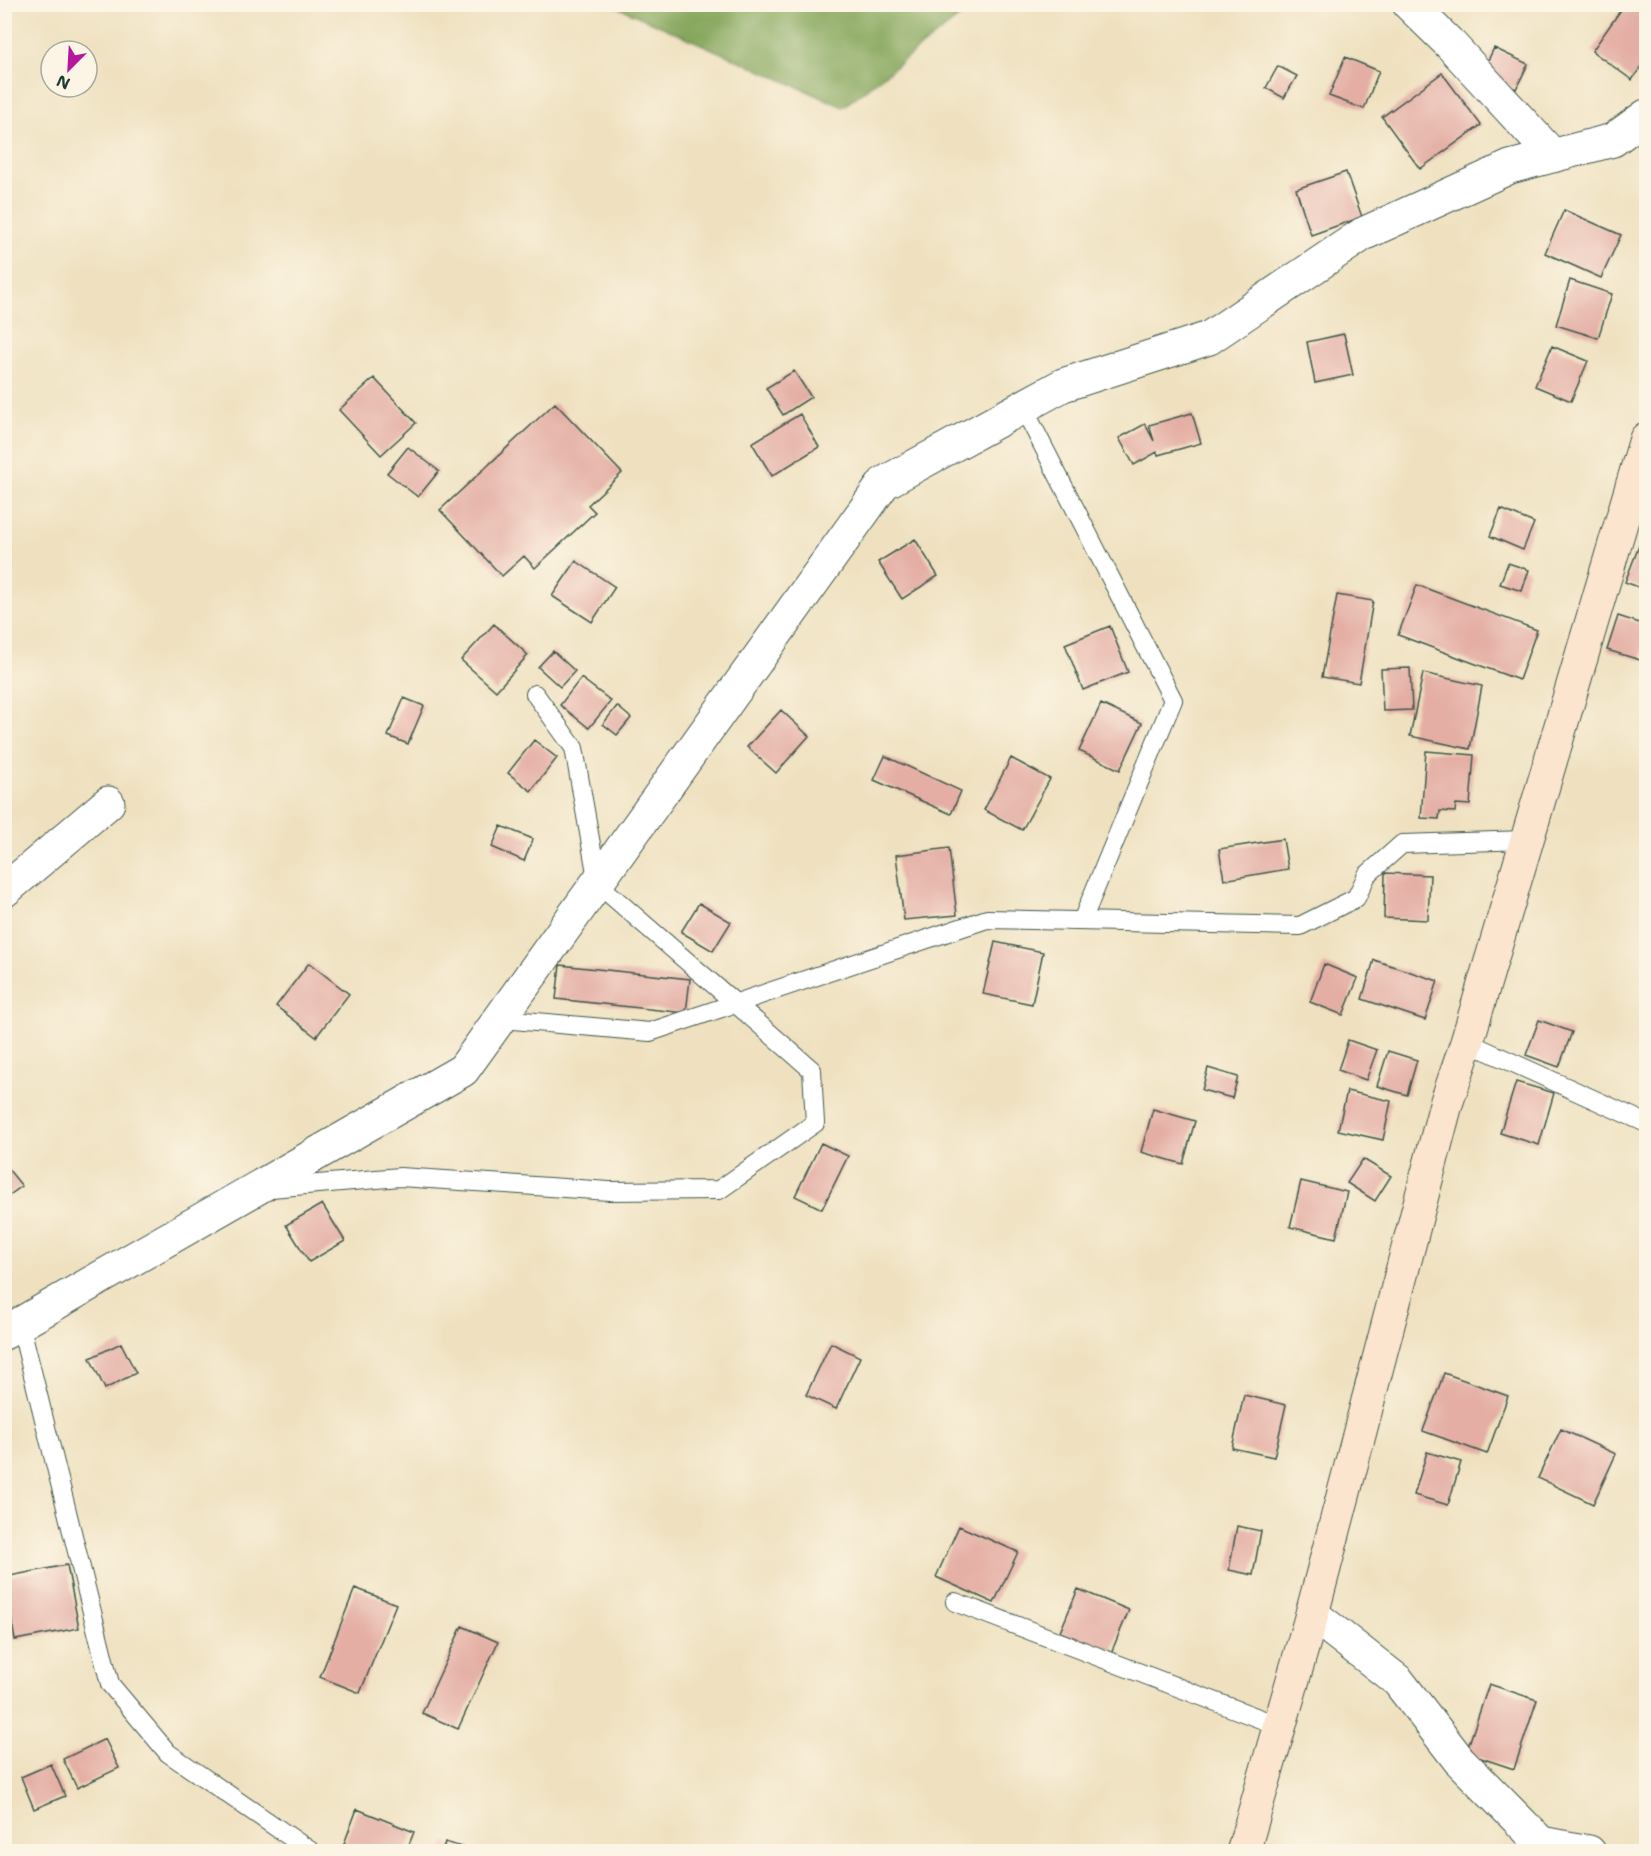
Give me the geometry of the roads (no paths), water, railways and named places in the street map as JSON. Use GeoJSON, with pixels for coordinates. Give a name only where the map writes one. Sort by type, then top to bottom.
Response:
{"type":"FeatureCollection","features":[{"type":"Feature","properties":{"kind":"main road"},"geometry":{"type":"LineString","coordinates":[[1243,1851],[1312,1614],[1443,1116],[1647,439]]}},
{"type":"Feature","properties":{"kind":"street"},"geometry":{"type":"LineString","coordinates":[[1409,4],[1451,45],[1553,156]]}},
{"type":"Feature","properties":{"kind":"street"},"geometry":{"type":"LineString","coordinates":[[12,1328],[463,1070],[884,483],[1064,385],[1209,338],[1363,234],[1510,167],[1613,140],[1647,116]]}},
{"type":"Feature","properties":{"kind":"street"},"geometry":{"type":"LineString","coordinates":[[4,891],[108,803]]}},
{"type":"Feature","properties":{"kind":"street"},"geometry":{"type":"LineString","coordinates":[[1312,1614],[1398,1681],[1459,1760],[1540,1843],[1589,1851]]}},
{"type":"Feature","properties":{"kind":"lane"},"geometry":{"type":"LineString","coordinates":[[1023,407],[1173,700],[1082,921]]}},
{"type":"Feature","properties":{"kind":"lane"},"geometry":{"type":"LineString","coordinates":[[254,1190],[400,1177],[609,1191],[719,1190],[815,1123],[812,1070],[738,1003],[598,884],[574,748],[535,694]]}},
{"type":"Feature","properties":{"kind":"lane"},"geometry":{"type":"LineString","coordinates":[[501,1019],[650,1032],[987,919],[1300,926],[1356,898],[1367,875],[1402,844],[1527,840]]}},
{"type":"Feature","properties":{"kind":"lane"},"geometry":{"type":"LineString","coordinates":[[1467,1042],[1647,1123]]}},
{"type":"Feature","properties":{"kind":"lane"},"geometry":{"type":"LineString","coordinates":[[12,1328],[110,1684],[168,1752],[312,1851]]}},
{"type":"Feature","properties":{"kind":"lane"},"geometry":{"type":"LineString","coordinates":[[955,1602],[1279,1726]]}}]}
